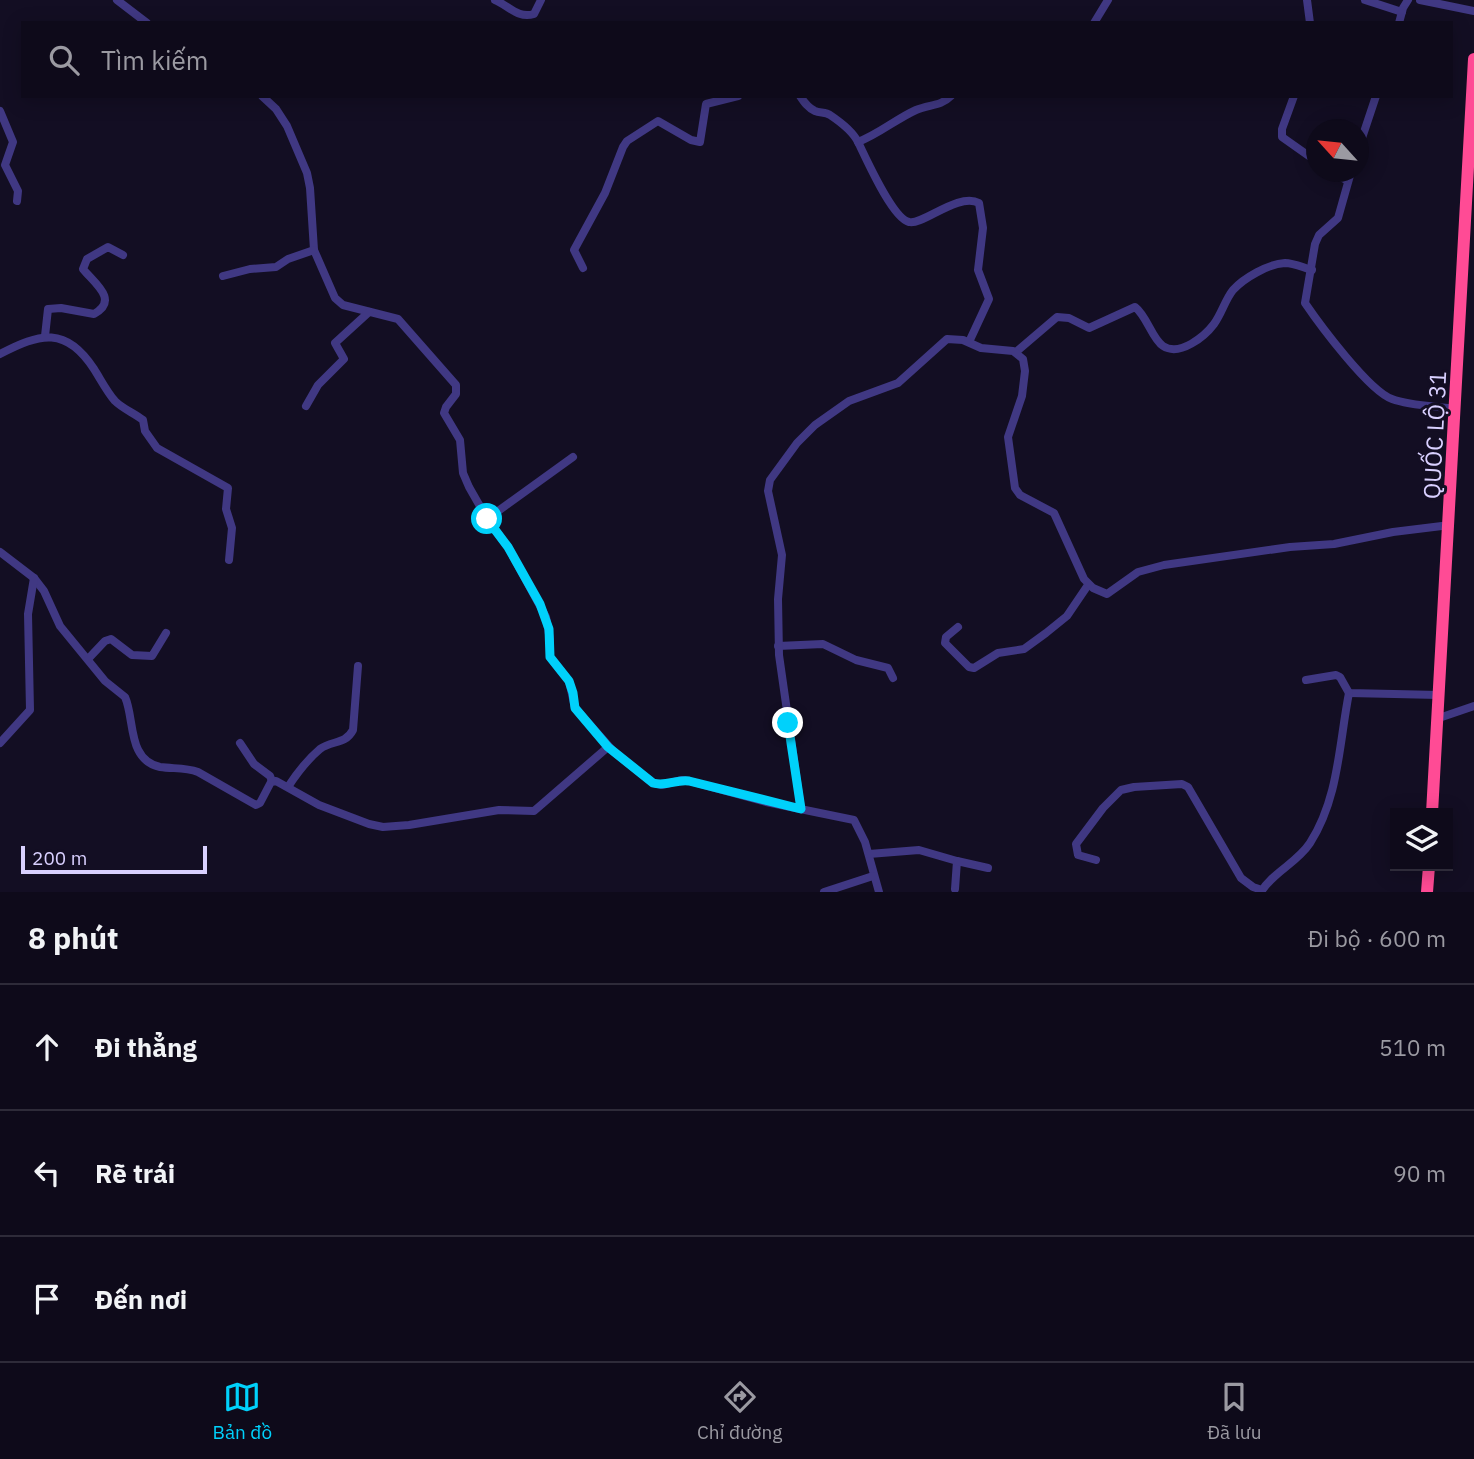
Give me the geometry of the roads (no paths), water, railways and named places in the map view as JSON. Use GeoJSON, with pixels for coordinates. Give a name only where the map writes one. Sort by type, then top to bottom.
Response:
{"type":"FeatureCollection","features":[{"type":"Feature","properties":{"kind":"highway","name":"QUỐC LỘ 31"},"geometry":{"type":"LineString","coordinates":[[1433,808],[1474,59]]}},
{"type":"Feature","properties":{"kind":"highway"},"geometry":{"type":"LineString","coordinates":[[1427,892],[1429,871]]}},
{"type":"Feature","properties":{"kind":"street"},"geometry":{"type":"LineString","coordinates":[[117,0],[143,21]]}},
{"type":"Feature","properties":{"kind":"street"},"geometry":{"type":"LineString","coordinates":[[495,0],[515,13],[530,16],[537,10],[541,0]]}},
{"type":"Feature","properties":{"kind":"street"},"geometry":{"type":"LineString","coordinates":[[1095,21],[1108,0]]}},
{"type":"Feature","properties":{"kind":"street"},"geometry":{"type":"LineString","coordinates":[[1307,0],[1310,21]]}},
{"type":"Feature","properties":{"kind":"street"},"geometry":{"type":"LineString","coordinates":[[1364,0],[1402,12]]}},
{"type":"Feature","properties":{"kind":"street"},"geometry":{"type":"LineString","coordinates":[[1400,21],[1408,0]]}},
{"type":"Feature","properties":{"kind":"street"},"geometry":{"type":"LineString","coordinates":[[1420,0],[1474,11]]}},
{"type":"Feature","properties":{"kind":"street"},"geometry":{"type":"LineString","coordinates":[[264,98],[284,121],[307,173],[314,250],[335,298],[343,305],[398,319],[455,382],[456,394],[444,413],[460,440],[463,473],[487,519],[508,547],[540,604],[549,629],[550,657],[569,681],[575,708],[608,747],[653,783],[662,785],[689,781],[853,820],[859,827],[869,854],[879,892]]}},
{"type":"Feature","properties":{"kind":"street"},"geometry":{"type":"LineString","coordinates":[[583,268],[574,250],[605,193],[620,152],[627,141],[658,121],[691,140],[700,142],[706,104],[726,98]]}},
{"type":"Feature","properties":{"kind":"street"},"geometry":{"type":"LineString","coordinates":[[802,98],[814,111],[830,115],[858,142],[884,191],[906,221],[919,221],[942,208],[973,201],[977,201],[982,207],[983,228],[978,270],[989,299],[969,342]]}},
{"type":"Feature","properties":{"kind":"street"},"geometry":{"type":"LineString","coordinates":[[858,142],[915,111],[943,104],[949,98]]}},
{"type":"Feature","properties":{"kind":"street"},"geometry":{"type":"LineString","coordinates":[[1293,98],[1282,129],[1282,137],[1306,153]]}},
{"type":"Feature","properties":{"kind":"street"},"geometry":{"type":"LineString","coordinates":[[1369,119],[1375,98]]}},
{"type":"Feature","properties":{"kind":"street"},"geometry":{"type":"LineString","coordinates":[[0,111],[13,142],[5,165],[18,191],[17,201]]}},
{"type":"Feature","properties":{"kind":"street"},"geometry":{"type":"LineString","coordinates":[[1348,182],[1338,218],[1317,238],[1305,303],[1316,320],[1383,395],[1395,400],[1456,409]]}},
{"type":"Feature","properties":{"kind":"street"},"geometry":{"type":"LineString","coordinates":[[45,336],[48,309],[61,308],[94,314],[102,307],[102,288],[83,269],[86,259],[108,247],[124,255]]}},
{"type":"Feature","properties":{"kind":"street"},"geometry":{"type":"LineString","coordinates":[[223,276],[250,269],[276,267],[288,259],[314,250]]}},
{"type":"Feature","properties":{"kind":"street"},"geometry":{"type":"LineString","coordinates":[[1016,352],[1058,317],[1069,318],[1089,328],[1135,307],[1160,343],[1168,348],[1181,348],[1205,334],[1215,323],[1233,291],[1257,272],[1285,263],[1312,270]]}},
{"type":"Feature","properties":{"kind":"street"},"geometry":{"type":"LineString","coordinates":[[306,406],[318,385],[344,359],[335,343],[369,312]]}},
{"type":"Feature","properties":{"kind":"street"},"geometry":{"type":"LineString","coordinates":[[0,354],[45,336],[64,340],[86,357],[117,403],[143,419],[145,431],[157,448],[228,488],[227,513],[232,528],[229,560]]}},
{"type":"Feature","properties":{"kind":"street"},"geometry":{"type":"LineString","coordinates":[[801,809],[778,646],[782,555],[768,491],[772,475],[815,425],[859,397],[898,383],[947,339],[969,342],[981,348],[1016,352],[1023,359],[1026,366],[1022,396],[1008,437],[1015,488],[1020,495],[1054,513],[1073,559],[1088,585],[1101,593],[1107,594],[1138,572],[1152,567],[1334,544],[1393,532],[1450,525]]}},
{"type":"Feature","properties":{"kind":"street"},"geometry":{"type":"LineString","coordinates":[[487,519],[573,457]]}},
{"type":"Feature","properties":{"kind":"street"},"geometry":{"type":"LineString","coordinates":[[0,552],[34,578],[44,592],[58,623],[105,681],[125,697],[135,739],[145,760],[166,768],[188,768],[198,772],[256,805],[260,803],[272,781]]}},
{"type":"Feature","properties":{"kind":"street"},"geometry":{"type":"LineString","coordinates":[[0,743],[30,710],[28,614],[34,578]]}},
{"type":"Feature","properties":{"kind":"street"},"geometry":{"type":"LineString","coordinates":[[958,627],[946,637],[946,643],[969,667],[974,668],[998,653],[1024,649],[1046,633],[1067,616],[1088,585]]}},
{"type":"Feature","properties":{"kind":"street"},"geometry":{"type":"LineString","coordinates":[[88,659],[105,641],[111,639],[132,655],[152,656],[166,632]]}},
{"type":"Feature","properties":{"kind":"street"},"geometry":{"type":"LineString","coordinates":[[778,646],[823,644],[856,660],[888,668],[893,678]]}},
{"type":"Feature","properties":{"kind":"street"},"geometry":{"type":"LineString","coordinates":[[288,788],[300,769],[322,748],[349,736],[352,730],[358,666]]}},
{"type":"Feature","properties":{"kind":"street"},"geometry":{"type":"LineString","coordinates":[[1096,860],[1078,855],[1076,844],[1117,793],[1134,787],[1182,784],[1188,787],[1241,878],[1261,891],[1266,883],[1302,855],[1319,827],[1331,795],[1343,741],[1349,693],[1340,677],[1306,680]]}},
{"type":"Feature","properties":{"kind":"street"},"geometry":{"type":"LineString","coordinates":[[1349,693],[1439,695]]}},
{"type":"Feature","properties":{"kind":"street"},"geometry":{"type":"LineString","coordinates":[[1439,718],[1474,706]]}},
{"type":"Feature","properties":{"kind":"street"},"geometry":{"type":"LineString","coordinates":[[240,743],[254,764],[270,776],[272,781],[329,809],[383,827],[499,810],[529,812],[537,809],[608,747]]}},
{"type":"Feature","properties":{"kind":"street"},"geometry":{"type":"LineString","coordinates":[[869,854],[919,850],[988,868]]}},
{"type":"Feature","properties":{"kind":"street"},"geometry":{"type":"LineString","coordinates":[[956,889],[957,861]]}},
{"type":"Feature","properties":{"kind":"street"},"geometry":{"type":"LineString","coordinates":[[824,892],[873,876]]}}]}
